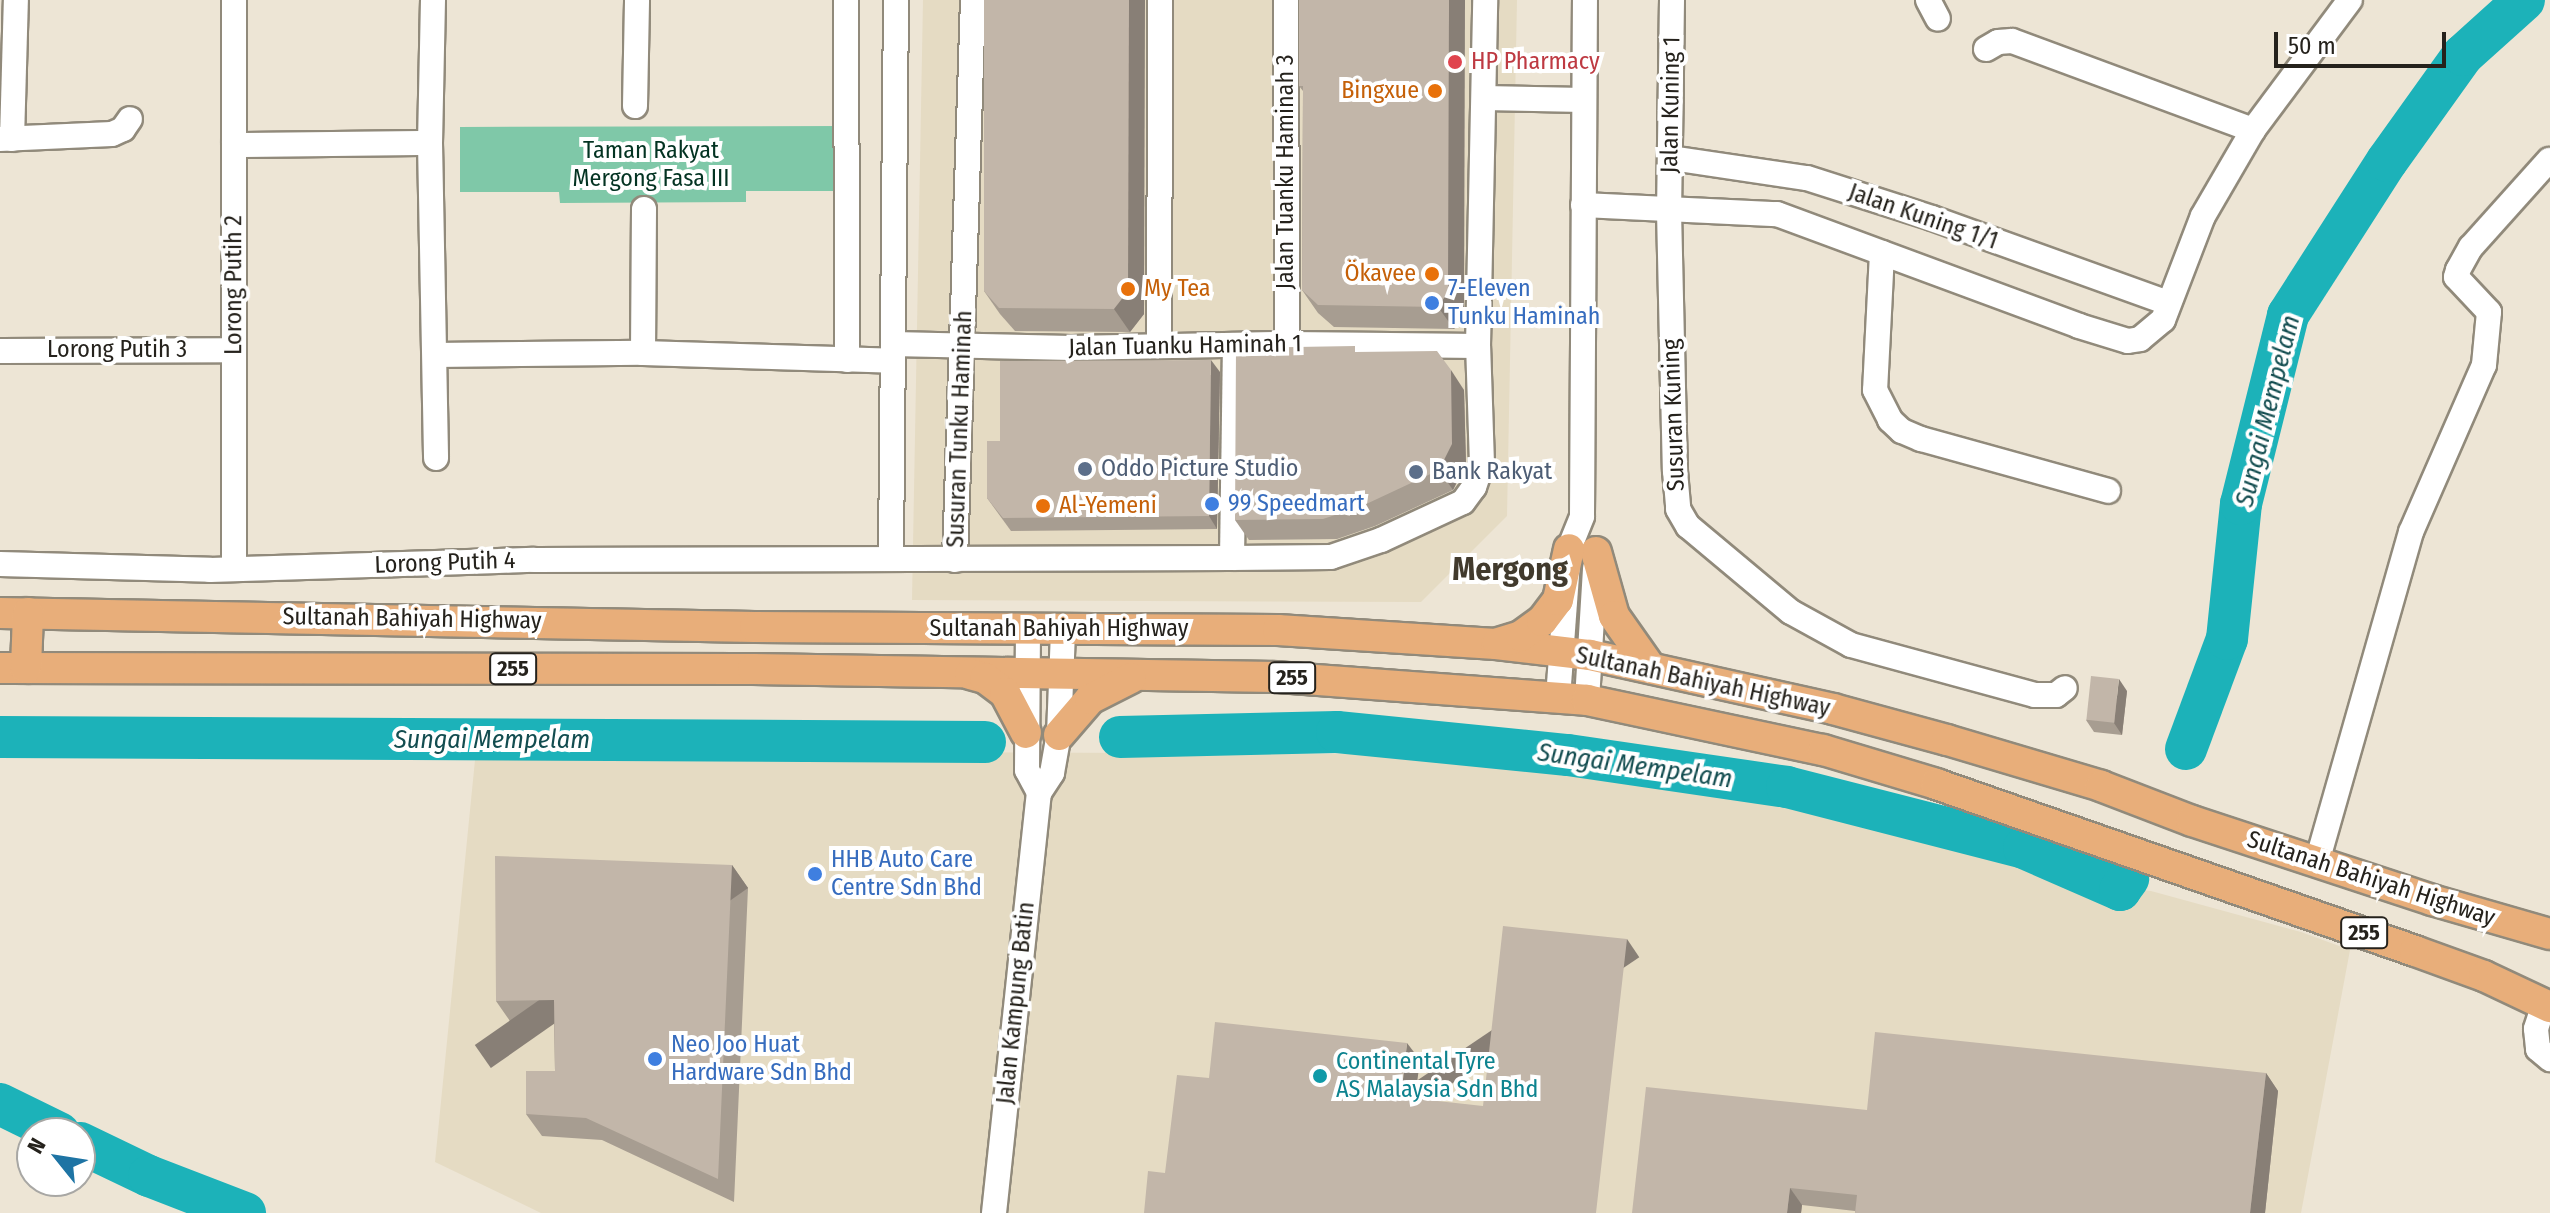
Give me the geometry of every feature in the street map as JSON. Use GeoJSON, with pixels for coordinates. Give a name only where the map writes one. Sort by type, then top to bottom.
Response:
{"type":"FeatureCollection","features":[{"type":"Feature","properties":{"kind":"main road"},"geometry":{"type":"LineString","coordinates":[[1496,644],[1521,636],[1542,621],[1558,600],[1583,551]]}},
{"type":"Feature","properties":{"kind":"main road"},"geometry":{"type":"LineString","coordinates":[[1583,551],[1614,616],[1650,667]]}},
{"type":"Feature","properties":{"kind":"main road","name":"Sultanah Bahiyah Highway"},"geometry":{"type":"LineString","coordinates":[[14,613],[755,627],[1278,630],[1496,644],[1576,654],[1650,667],[1833,709],[2101,786],[2192,821],[2550,934]]}},
{"type":"Feature","properties":{"kind":"main road"},"geometry":{"type":"LineString","coordinates":[[13,668],[14,613]]}},
{"type":"Feature","properties":{"kind":"main road","name":"Sultanah Bahiyah Highway"},"geometry":{"type":"LineString","coordinates":[[13,668],[960,672],[1276,677],[1572,699],[1823,750],[2083,832],[2429,956],[2547,1006]]}},
{"type":"Feature","properties":{"kind":"main road"},"geometry":{"type":"LineString","coordinates":[[960,672],[985,678],[1005,693],[1026,733]]}},
{"type":"Feature","properties":{"kind":"main road"},"geometry":{"type":"LineString","coordinates":[[1059,735],[1090,699],[1105,689],[1141,675]]}},
{"type":"Feature","properties":{"kind":"street"},"geometry":{"type":"LineString","coordinates":[[16,0],[6,139],[112,134],[123,129],[130,119]]}},
{"type":"Feature","properties":{"kind":"street","name":"Lorong Putih 2"},"geometry":{"type":"LineString","coordinates":[[234,0],[234,569]]}},
{"type":"Feature","properties":{"kind":"street"},"geometry":{"type":"LineString","coordinates":[[433,0],[430,143],[436,458]]}},
{"type":"Feature","properties":{"kind":"street"},"geometry":{"type":"LineString","coordinates":[[635,106],[637,0]]}},
{"type":"Feature","properties":{"kind":"street"},"geometry":{"type":"LineString","coordinates":[[846,0],[847,360]]}},
{"type":"Feature","properties":{"kind":"street"},"geometry":{"type":"LineString","coordinates":[[891,558],[896,0]]}},
{"type":"Feature","properties":{"kind":"street","name":"Susuran Tunku Haminah"},"geometry":{"type":"LineString","coordinates":[[973,0],[955,560],[1331,557],[1381,540],[1463,502],[1474,487],[1482,464],[1478,346]]}},
{"type":"Feature","properties":{"kind":"street"},"geometry":{"type":"LineString","coordinates":[[1159,346],[1160,0]]}},
{"type":"Feature","properties":{"kind":"street","name":"Jalan Tuanku Haminah 3"},"geometry":{"type":"LineString","coordinates":[[1286,0],[1287,344]]}},
{"type":"Feature","properties":{"kind":"street"},"geometry":{"type":"LineString","coordinates":[[1478,346],[1485,0]]}},
{"type":"Feature","properties":{"kind":"street"},"geometry":{"type":"LineString","coordinates":[[1572,699],[1583,551],[1585,0]]}},
{"type":"Feature","properties":{"kind":"street","name":"Jalan Kuning 1"},"geometry":{"type":"LineString","coordinates":[[1669,211],[1672,0]]}},
{"type":"Feature","properties":{"kind":"street"},"geometry":{"type":"LineString","coordinates":[[1583,205],[1777,214],[2128,341],[2140,339],[2158,327],[2203,216],[2253,130],[2350,0]]}},
{"type":"Feature","properties":{"kind":"street"},"geometry":{"type":"LineString","coordinates":[[1986,49],[1998,42],[2012,41],[2253,130]]}},
{"type":"Feature","properties":{"kind":"street"},"geometry":{"type":"LineString","coordinates":[[1484,98],[1584,100]]}},
{"type":"Feature","properties":{"kind":"street"},"geometry":{"type":"LineString","coordinates":[[234,145],[430,143]]}},
{"type":"Feature","properties":{"kind":"street","name":"Jalan Kuning 1/1"},"geometry":{"type":"LineString","coordinates":[[1671,158],[1807,178],[1932,218],[2168,303]]}},
{"type":"Feature","properties":{"kind":"street"},"geometry":{"type":"LineString","coordinates":[[2317,862],[2411,532],[2484,365],[2489,312],[2456,277],[2458,270],[2471,247],[2549,160]]}},
{"type":"Feature","properties":{"kind":"street"},"geometry":{"type":"LineString","coordinates":[[643,353],[644,209]]}},
{"type":"Feature","properties":{"kind":"street","name":"Susuran Kuning"},"geometry":{"type":"LineString","coordinates":[[1669,211],[1675,491],[1678,509],[1688,526],[1791,612],[1851,645],[2035,695],[2056,695],[2065,688]]}},
{"type":"Feature","properties":{"kind":"street"},"geometry":{"type":"LineString","coordinates":[[1882,253],[1875,390],[1880,407],[1890,420],[1902,431],[1921,439],[2108,491]]}},
{"type":"Feature","properties":{"kind":"street"},"geometry":{"type":"LineString","coordinates":[[1232,558],[1235,345]]}},
{"type":"Feature","properties":{"kind":"street","name":"Jalan Tuanku Haminah 1"},"geometry":{"type":"LineString","coordinates":[[435,355],[643,353],[847,360],[893,352],[963,346],[1478,346]]}},
{"type":"Feature","properties":{"kind":"street","name":"Lorong Putih 3"},"geometry":{"type":"LineString","coordinates":[[0,351],[234,350]]}},
{"type":"Feature","properties":{"kind":"street","name":"Lorong Putih 4"},"geometry":{"type":"LineString","coordinates":[[0,564],[234,569],[534,560],[955,560]]}},
{"type":"Feature","properties":{"kind":"street","name":"Jalan Kampung Batin"},"geometry":{"type":"LineString","coordinates":[[1028,628],[1027,770],[1039,793]]}},
{"type":"Feature","properties":{"kind":"street","name":"Jalan Kampung Batin"},"geometry":{"type":"LineString","coordinates":[[994,1213],[1039,793],[1052,773],[1059,735],[1063,629]]}},
{"type":"Feature","properties":{"kind":"street"},"geometry":{"type":"LineString","coordinates":[[2547,1006],[2536,1029],[2538,1049],[2550,1059]]}},
{"type":"Feature","properties":{"kind":"shaded area"},"geometry":{"type":"Polygon","coordinates":[[[923,0],[1517,0],[1507,516],[1421,602],[912,600],[923,0]]]}},
{"type":"Feature","properties":{"kind":"shaded area"},"geometry":{"type":"Polygon","coordinates":[[[476,750],[1356,754],[1663,783],[1822,812],[2084,884],[2151,891],[2301,932],[2350,950],[2301,1213],[541,1213],[435,1162],[476,750]]]}},
{"type":"Feature","properties":{"kind":"green space","name":"Taman Rakyat Mergong Fasa III"},"geometry":{"type":"Polygon","coordinates":[[[843,126],[843,191],[746,191],[746,202],[560,203],[559,192],[460,192],[460,127],[843,126]]]}},
{"type":"Feature","properties":{"kind":"building"},"geometry":{"type":"Polygon","coordinates":[[[984,0],[1129,0],[1128,291],[1114,309],[999,308],[984,291],[984,0]]]}},
{"type":"Feature","properties":{"kind":"building"},"geometry":{"type":"Polygon","coordinates":[[[1299,0],[1449,0],[1448,292],[1438,307],[1318,305],[1302,290],[1303,86],[1299,86],[1299,0]]]}},
{"type":"Feature","properties":{"kind":"building"},"geometry":{"type":"Polygon","coordinates":[[[1355,346],[1355,352],[1437,351],[1451,370],[1452,444],[1439,470],[1362,506],[1323,519],[1235,520],[1236,348],[1355,346]]]}},
{"type":"Feature","properties":{"kind":"building"},"geometry":{"type":"Polygon","coordinates":[[[1211,360],[1209,516],[1003,518],[987,498],[987,441],[1000,441],[1000,361],[1211,360]]]}},
{"type":"Feature","properties":{"kind":"building"},"geometry":{"type":"Polygon","coordinates":[[[2091,676],[2119,679],[2114,723],[2086,720],[2091,676]]]}},
{"type":"Feature","properties":{"kind":"building","name":"Neo Joo Huat Hardware Sdn Bhd"},"geometry":{"type":"Polygon","coordinates":[[[495,856],[732,865],[718,1179],[586,1118],[526,1114],[526,1071],[555,1071],[554,1000],[496,1001],[495,856]]]}},
{"type":"Feature","properties":{"kind":"building","name":"Continental Tyre AS Malaysia Sdn Bhd"},"geometry":{"type":"Polygon","coordinates":[[[1503,926],[1627,939],[1596,1213],[1144,1213],[1148,1171],[1165,1173],[1177,1075],[1209,1078],[1215,1022],[1407,1043],[1401,1097],[1483,1106],[1503,926]]]}},
{"type":"Feature","properties":{"kind":"building"},"geometry":{"type":"Polygon","coordinates":[[[1875,1032],[2266,1073],[2250,1213],[1855,1213],[1857,1195],[1790,1188],[1787,1213],[1632,1213],[1646,1087],[1867,1110],[1875,1032]]]}},
{"type":"Feature","properties":{"kind":"waterway","name":"Sungai Mempelam"},"geometry":{"type":"LineString","coordinates":[[2186,749],[2227,639],[2241,504],[2288,315],[2387,161],[2463,55],[2524,0]]}},
{"type":"Feature","properties":{"kind":"waterway","name":"Sungai Mempelam"},"geometry":{"type":"LineString","coordinates":[[1120,737],[1337,732],[1568,755],[1787,787],[2024,848],[2120,890],[2128,879]]}},
{"type":"Feature","properties":{"kind":"waterway","name":"Sungai Mempelam"},"geometry":{"type":"LineString","coordinates":[[0,737],[985,742]]}},
{"type":"Feature","properties":{"kind":"waterway"},"geometry":{"type":"LineString","coordinates":[[0,1104],[26,1117]]}},
{"type":"Feature","properties":{"kind":"waterway"},"geometry":{"type":"LineString","coordinates":[[96,1151],[149,1176],[245,1213]]}},
{"type":"Feature","properties":{"kind":"place","name":"HP Pharmacy"},"geometry":{"type":"Point","coordinates":[1455,62]}},
{"type":"Feature","properties":{"kind":"place","name":"Bingxue"},"geometry":{"type":"Point","coordinates":[1435,91]}},
{"type":"Feature","properties":{"kind":"place","name":"Ökavee"},"geometry":{"type":"Point","coordinates":[1432,274]}},
{"type":"Feature","properties":{"kind":"place","name":"My Tea"},"geometry":{"type":"Point","coordinates":[1128,289]}},
{"type":"Feature","properties":{"kind":"place","name":"7-Eleven Tunku Haminah"},"geometry":{"type":"Point","coordinates":[1432,303]}},
{"type":"Feature","properties":{"kind":"place","name":"Oddo Picture Studio"},"geometry":{"type":"Point","coordinates":[1085,469]}},
{"type":"Feature","properties":{"kind":"place","name":"Bank Rakyat"},"geometry":{"type":"Point","coordinates":[1416,472]}},
{"type":"Feature","properties":{"kind":"place","name":"99 Speedmart"},"geometry":{"type":"Point","coordinates":[1212,504]}},
{"type":"Feature","properties":{"kind":"place","name":"Al-Yemeni"},"geometry":{"type":"Point","coordinates":[1043,506]}},
{"type":"Feature","properties":{"kind":"place","name":"HHB Auto Care Centre Sdn Bhd"},"geometry":{"type":"Point","coordinates":[815,874]}},
{"type":"Feature","properties":{"kind":"place","name":"Neo Joo Huat Hardware Sdn Bhd"},"geometry":{"type":"Point","coordinates":[655,1059]}},
{"type":"Feature","properties":{"kind":"place","name":"Continental Tyre AS Malaysia Sdn Bhd"},"geometry":{"type":"Point","coordinates":[1320,1076]}},
{"type":"Feature","properties":{"kind":"district","name":"Mergong"},"geometry":{"type":"Point","coordinates":[1510,569]}}]}
